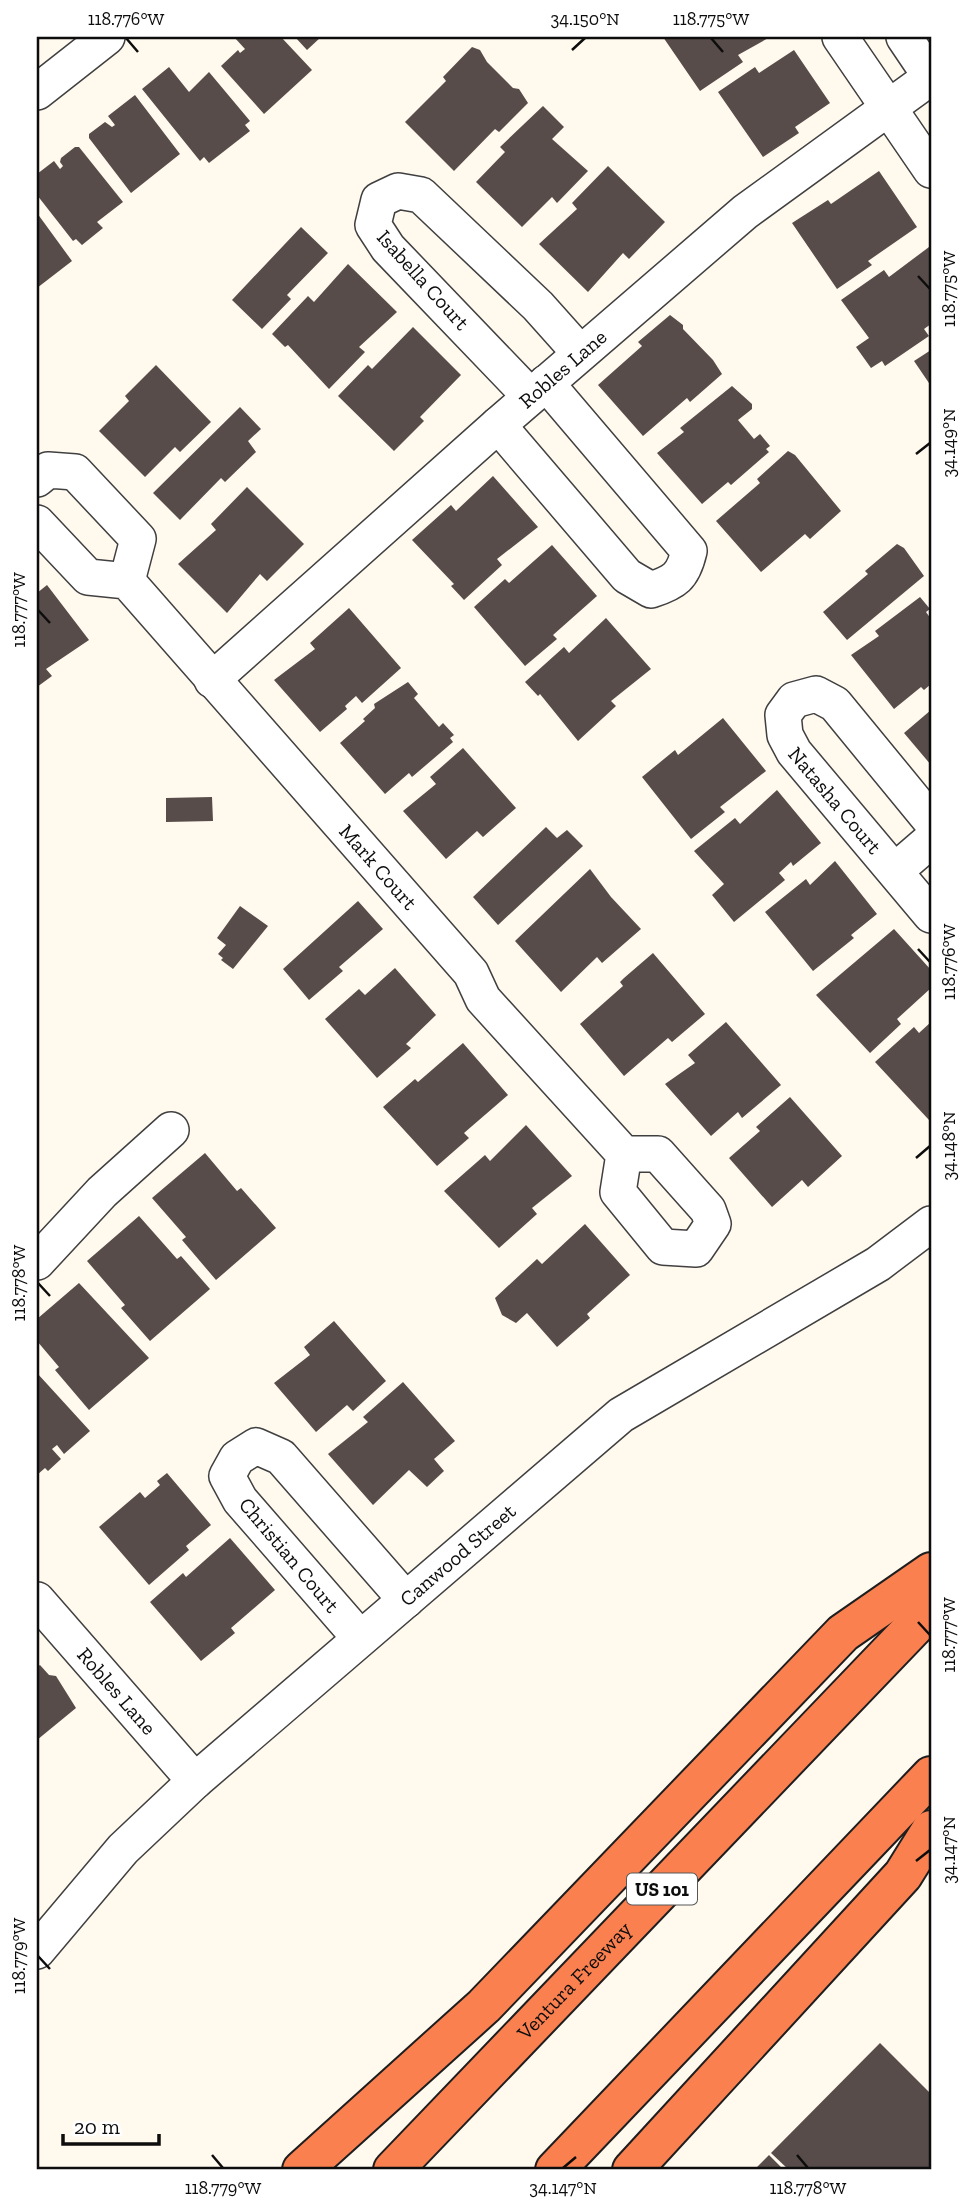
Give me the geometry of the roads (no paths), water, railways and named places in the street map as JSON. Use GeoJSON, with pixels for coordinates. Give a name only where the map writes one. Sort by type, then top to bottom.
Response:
{"type":"FeatureCollection","features":[{"type":"Feature","properties":{"kind":"highway"},"geometry":{"type":"LineString","coordinates":[[302,2170],[484,2006],[844,1633],[931,1572]]}},
{"type":"Feature","properties":{"kind":"highway","name":"Ventura Freeway"},"geometry":{"type":"LineString","coordinates":[[393,2170],[931,1609]]}},
{"type":"Feature","properties":{"kind":"highway"},"geometry":{"type":"LineString","coordinates":[[555,2170],[931,1776]]}},
{"type":"Feature","properties":{"kind":"highway"},"geometry":{"type":"LineString","coordinates":[[632,2170],[903,1875],[931,1830]]}},
{"type":"Feature","properties":{"kind":"street"},"geometry":{"type":"LineString","coordinates":[[37,92],[107,37]]}},
{"type":"Feature","properties":{"kind":"street"},"geometry":{"type":"LineString","coordinates":[[840,37],[931,170]]}},
{"type":"Feature","properties":{"kind":"street"},"geometry":{"type":"LineString","coordinates":[[904,37],[931,77]]}},
{"type":"Feature","properties":{"kind":"street","name":"Robles Lane"},"geometry":{"type":"LineString","coordinates":[[212,680],[498,425],[745,212],[931,77]]}},
{"type":"Feature","properties":{"kind":"street","name":"Isabella Court"},"geometry":{"type":"LineString","coordinates":[[498,425],[627,576],[651,590],[673,583],[686,565],[689,551],[538,390],[388,248],[373,225],[379,200],[398,191],[421,195],[538,306],[580,354]]}},
{"type":"Feature","properties":{"kind":"street"},"geometry":{"type":"LineString","coordinates":[[37,479],[48,470],[75,472],[138,538],[127,581],[88,577],[37,523]]}},
{"type":"Feature","properties":{"kind":"street","name":"Mark Court"},"geometry":{"type":"LineString","coordinates":[[127,581],[471,973],[483,999],[624,1154]]}},
{"type":"Feature","properties":{"kind":"street","name":"Natasha Court"},"geometry":{"type":"LineString","coordinates":[[931,821],[835,704],[816,694],[794,700],[783,715],[785,735],[794,751],[931,915]]}},
{"type":"Feature","properties":{"kind":"street"},"geometry":{"type":"LineString","coordinates":[[895,871],[931,840]]}},
{"type":"Feature","properties":{"kind":"street"},"geometry":{"type":"LineString","coordinates":[[37,1262],[102,1192],[171,1130]]}},
{"type":"Feature","properties":{"kind":"street","name":"Canwood Street"},"geometry":{"type":"LineString","coordinates":[[37,1951],[123,1849],[195,1781],[621,1415],[878,1264],[931,1224]]}},
{"type":"Feature","properties":{"kind":"street","name":"Christian Court"},"geometry":{"type":"LineString","coordinates":[[360,1638],[240,1500],[227,1476],[237,1458],[256,1446],[281,1457],[406,1600]]}},
{"type":"Feature","properties":{"kind":"street","name":"Robles Lane"},"geometry":{"type":"LineString","coordinates":[[37,1600],[195,1781]]}}]}
